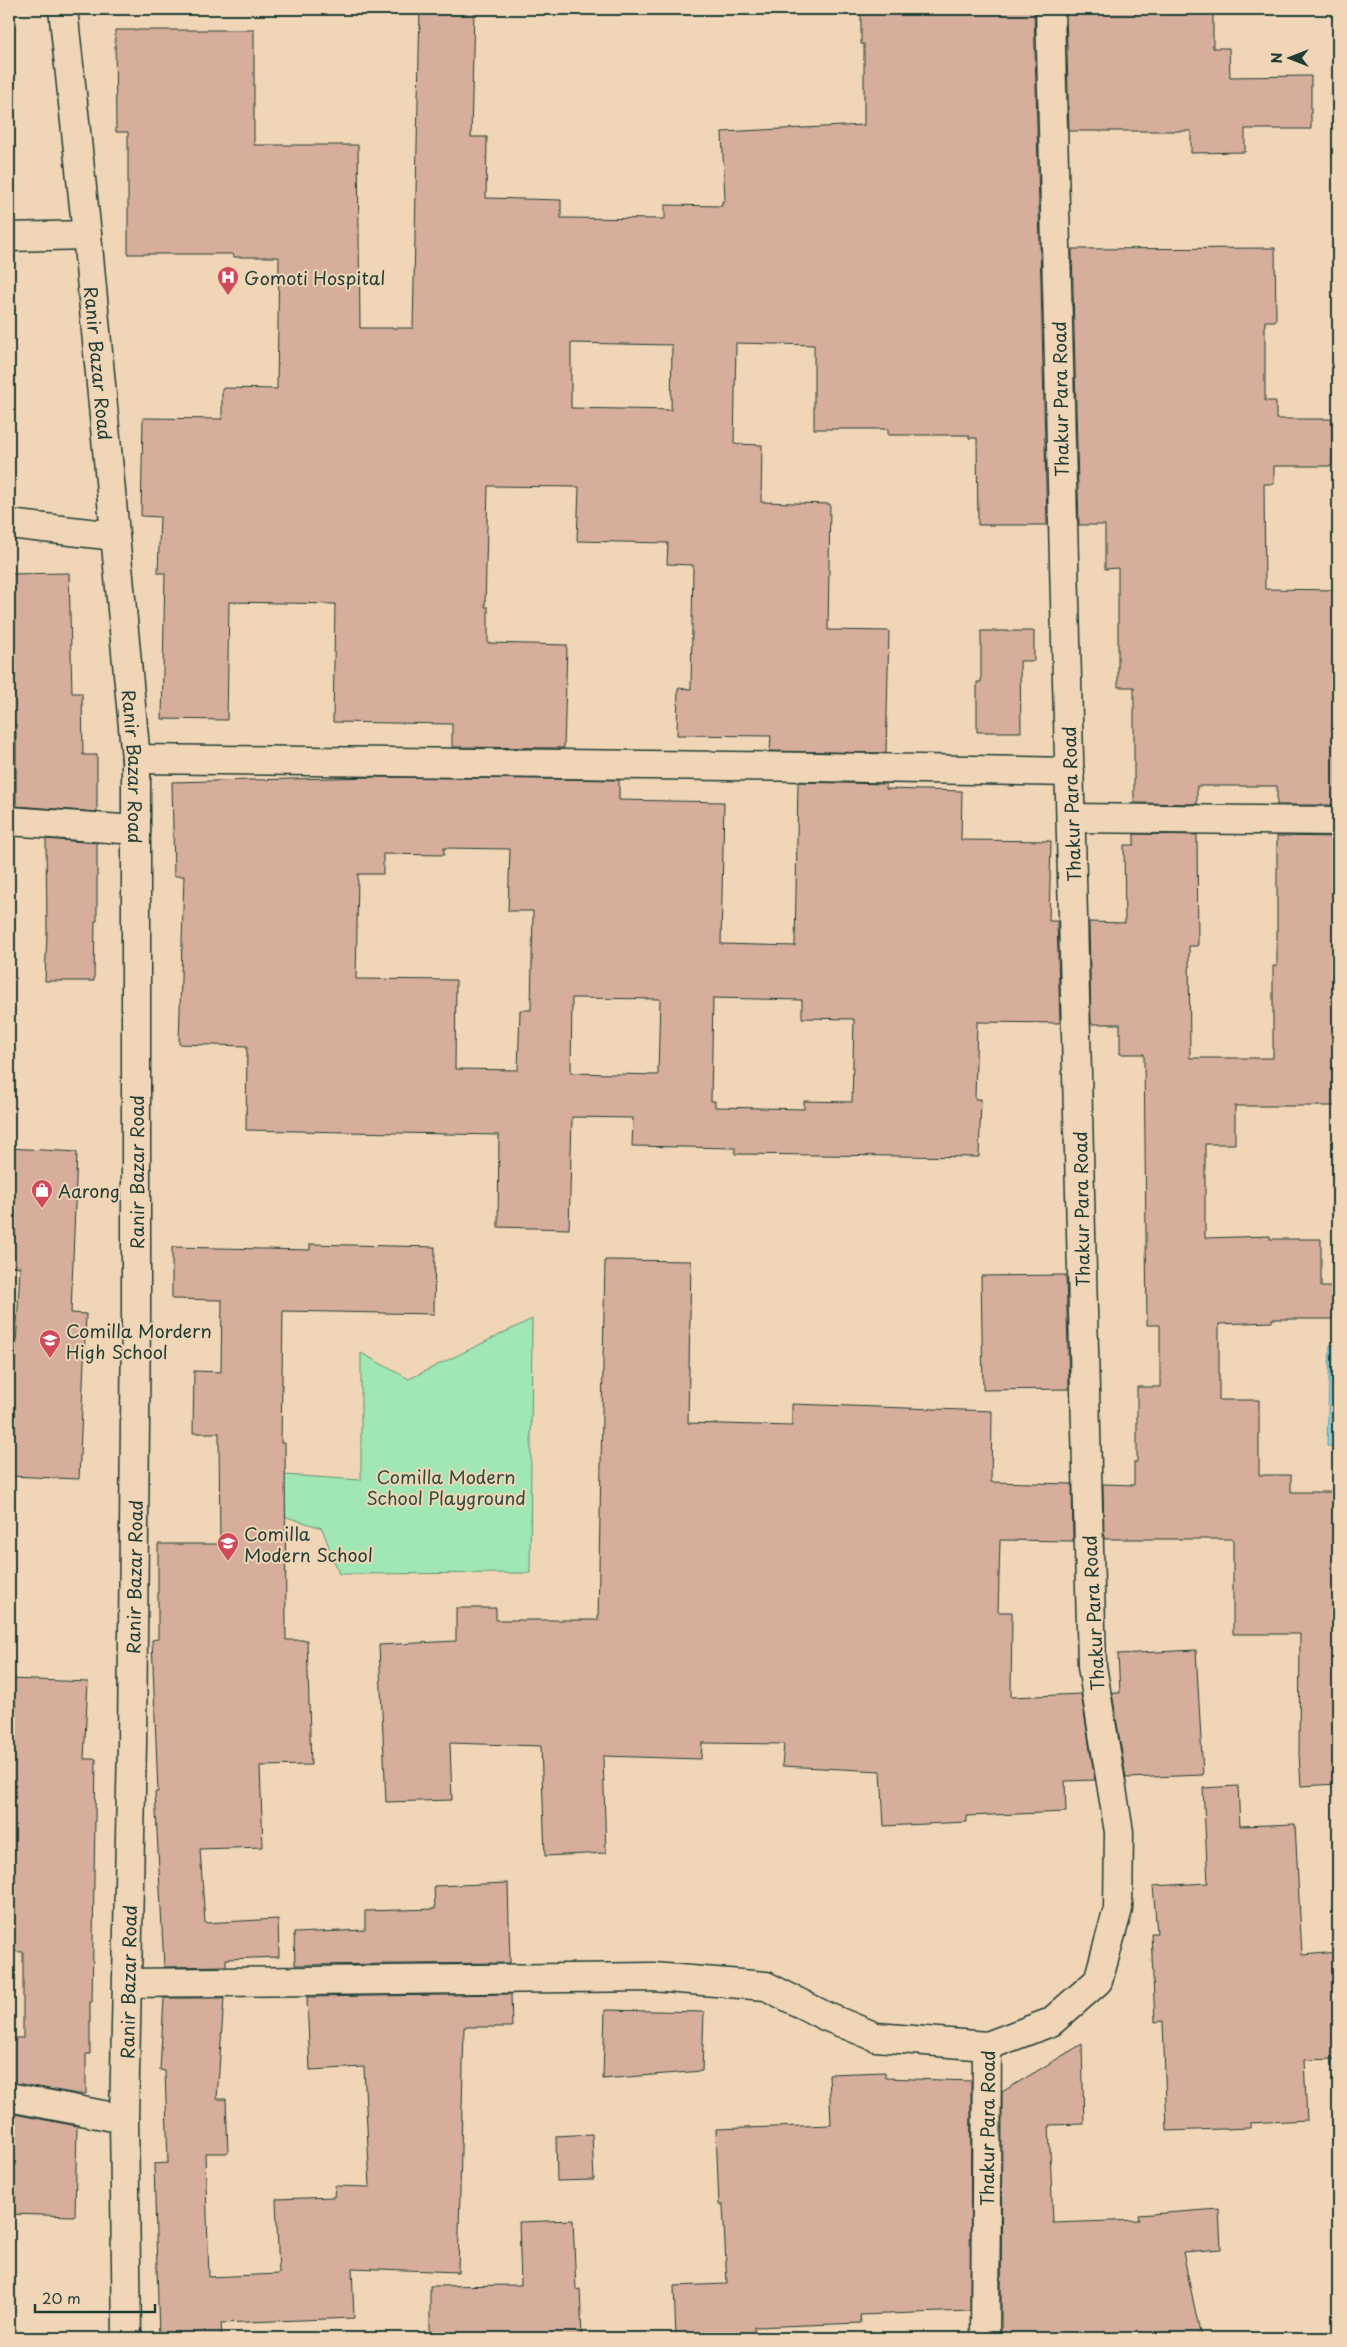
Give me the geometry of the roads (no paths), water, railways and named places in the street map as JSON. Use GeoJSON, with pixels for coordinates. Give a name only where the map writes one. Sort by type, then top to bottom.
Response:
{"type":"FeatureCollection","features":[{"type":"Feature","properties":{"kind":"street","name":"Ranir Bazar Road"},"geometry":{"type":"LineString","coordinates":[[63,9],[87,235],[136,760],[136,1334],[128,1983],[124,2119],[127,2338]]}},
{"type":"Feature","properties":{"kind":"street","name":"Thakur Para Road"},"geometry":{"type":"LineString","coordinates":[[985,2338],[987,2046],[1051,2022],[1098,1981],[1118,1909],[1119,1832],[1092,1666],[1050,9]]}},
{"type":"Feature","properties":{"kind":"street"},"geometry":{"type":"LineString","coordinates":[[9,237],[87,235]]}},
{"type":"Feature","properties":{"kind":"street"},"geometry":{"type":"LineString","coordinates":[[9,524],[115,536]]}},
{"type":"Feature","properties":{"kind":"street"},"geometry":{"type":"LineString","coordinates":[[136,760],[827,767],[1070,772]]}},
{"type":"Feature","properties":{"kind":"street"},"geometry":{"type":"LineString","coordinates":[[1071,818],[1338,821]]}},
{"type":"Feature","properties":{"kind":"street"},"geometry":{"type":"LineString","coordinates":[[9,821],[136,830]]}},
{"type":"Feature","properties":{"kind":"street"},"geometry":{"type":"LineString","coordinates":[[128,1983],[653,1977],[766,1986],[825,2016],[876,2037],[987,2046]]}},
{"type":"Feature","properties":{"kind":"street"},"geometry":{"type":"LineString","coordinates":[[9,2097],[124,2119]]}},
{"type":"Feature","properties":{"kind":"water"},"geometry":{"type":"Polygon","coordinates":[[[1330,1345],[1338,1345],[1338,1447],[1327,1446],[1330,1345]]]}},
{"type":"Feature","properties":{"kind":"place","name":"Gomoti Hospital"},"geometry":{"type":"Point","coordinates":[228,296]}},
{"type":"Feature","properties":{"kind":"place","name":"Aarong"},"geometry":{"type":"Point","coordinates":[42,1209]}},
{"type":"Feature","properties":{"kind":"place","name":"Comilla Mordern High School"},"geometry":{"type":"Point","coordinates":[50,1359]}},
{"type":"Feature","properties":{"kind":"place","name":"Comilla Modern School"},"geometry":{"type":"Point","coordinates":[228,1562]}},
{"type":"Feature","properties":{"kind":"park label","name":"Comilla Modern School Playground"},"geometry":{"type":"Point","coordinates":[446,1486]}}]}
